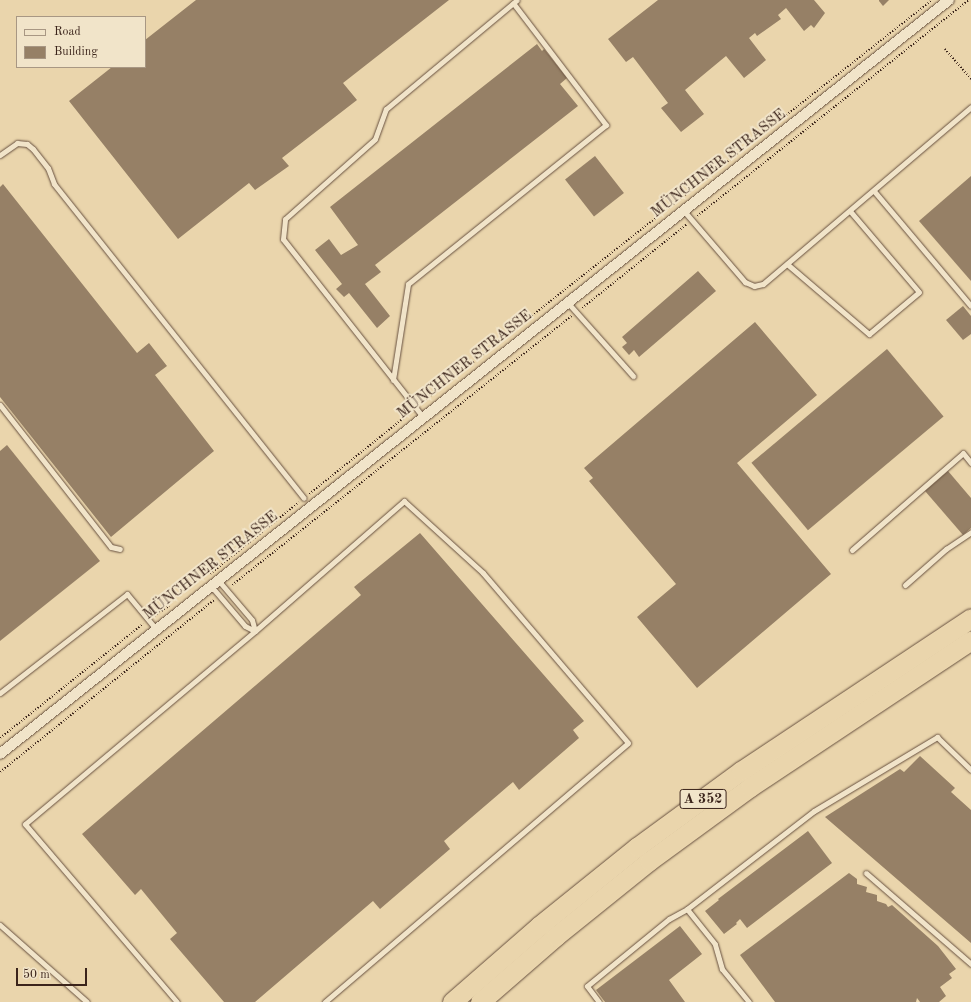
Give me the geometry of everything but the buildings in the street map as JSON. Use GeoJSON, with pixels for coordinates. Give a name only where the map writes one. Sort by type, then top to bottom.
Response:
{"type":"FeatureCollection","features":[{"type":"Feature","properties":{"kind":"highway","name":"A 352"},"geometry":{"type":"LineString","coordinates":[[452,1002],[539,926],[637,847],[741,771],[971,618]]}},
{"type":"Feature","properties":{"kind":"highway","name":"A 352"},"geometry":{"type":"LineString","coordinates":[[480,1002],[556,936],[649,861],[750,787],[971,640]]}},
{"type":"Feature","properties":{"kind":"street","name":"MÜNCHNER STRASSE"},"geometry":{"type":"LineString","coordinates":[[0,754],[156,629],[212,581],[568,303],[949,0]]}},
{"type":"Feature","properties":{"kind":"lane"},"geometry":{"type":"LineString","coordinates":[[393,380],[408,284],[606,125],[515,2],[386,109],[375,139],[285,219],[283,239],[393,380],[415,408],[423,417]]}},
{"type":"Feature","properties":{"kind":"lane"},"geometry":{"type":"LineString","coordinates":[[684,211],[745,282],[754,286],[763,284],[971,107]]}},
{"type":"Feature","properties":{"kind":"lane"},"geometry":{"type":"LineString","coordinates":[[0,155],[17,143],[27,144],[33,149],[48,168],[54,184],[304,498]]}},
{"type":"Feature","properties":{"kind":"lane"},"geometry":{"type":"LineString","coordinates":[[874,191],[971,306]]}},
{"type":"Feature","properties":{"kind":"lane"},"geometry":{"type":"LineString","coordinates":[[787,264],[870,334],[919,292],[850,211]]}},
{"type":"Feature","properties":{"kind":"lane"},"geometry":{"type":"LineString","coordinates":[[568,303],[633,376]]}},
{"type":"Feature","properties":{"kind":"lane"},"geometry":{"type":"LineString","coordinates":[[0,405],[112,547],[120,549]]}},
{"type":"Feature","properties":{"kind":"lane"},"geometry":{"type":"LineString","coordinates":[[852,550],[962,454],[971,463]]}},
{"type":"Feature","properties":{"kind":"lane"},"geometry":{"type":"LineString","coordinates":[[177,1002],[25,824],[255,631],[404,501],[483,573],[628,743],[325,1002]]}},
{"type":"Feature","properties":{"kind":"lane"},"geometry":{"type":"LineString","coordinates":[[905,585],[946,549],[971,532]]}},
{"type":"Feature","properties":{"kind":"lane"},"geometry":{"type":"LineString","coordinates":[[212,581],[226,590],[252,620],[255,631]]}},
{"type":"Feature","properties":{"kind":"lane"},"geometry":{"type":"LineString","coordinates":[[212,581],[219,596],[245,626],[255,631]]}},
{"type":"Feature","properties":{"kind":"lane"},"geometry":{"type":"LineString","coordinates":[[0,693],[127,594],[156,629]]}},
{"type":"Feature","properties":{"kind":"lane"},"geometry":{"type":"LineString","coordinates":[[599,1002],[587,986],[669,919],[687,909],[814,811],[937,737],[971,770]]}},
{"type":"Feature","properties":{"kind":"lane"},"geometry":{"type":"LineString","coordinates":[[866,873],[971,964]]}},
{"type":"Feature","properties":{"kind":"lane"},"geometry":{"type":"LineString","coordinates":[[687,909],[715,944],[722,969],[749,1002]]}},
{"type":"Feature","properties":{"kind":"lane"},"geometry":{"type":"LineString","coordinates":[[0,925],[87,1002]]}},
{"type":"Feature","properties":{"kind":"path"},"geometry":{"type":"LineString","coordinates":[[212,581],[304,498],[415,408],[932,0]]}},
{"type":"Feature","properties":{"kind":"path"},"geometry":{"type":"LineString","coordinates":[[226,590],[969,0]]}},
{"type":"Feature","properties":{"kind":"path"},"geometry":{"type":"LineString","coordinates":[[945,48],[971,79]]}},
{"type":"Feature","properties":{"kind":"path"},"geometry":{"type":"LineString","coordinates":[[0,772],[219,596]]}},
{"type":"Feature","properties":{"kind":"path"},"geometry":{"type":"LineString","coordinates":[[0,738],[148,619],[170,606]]}}]}
